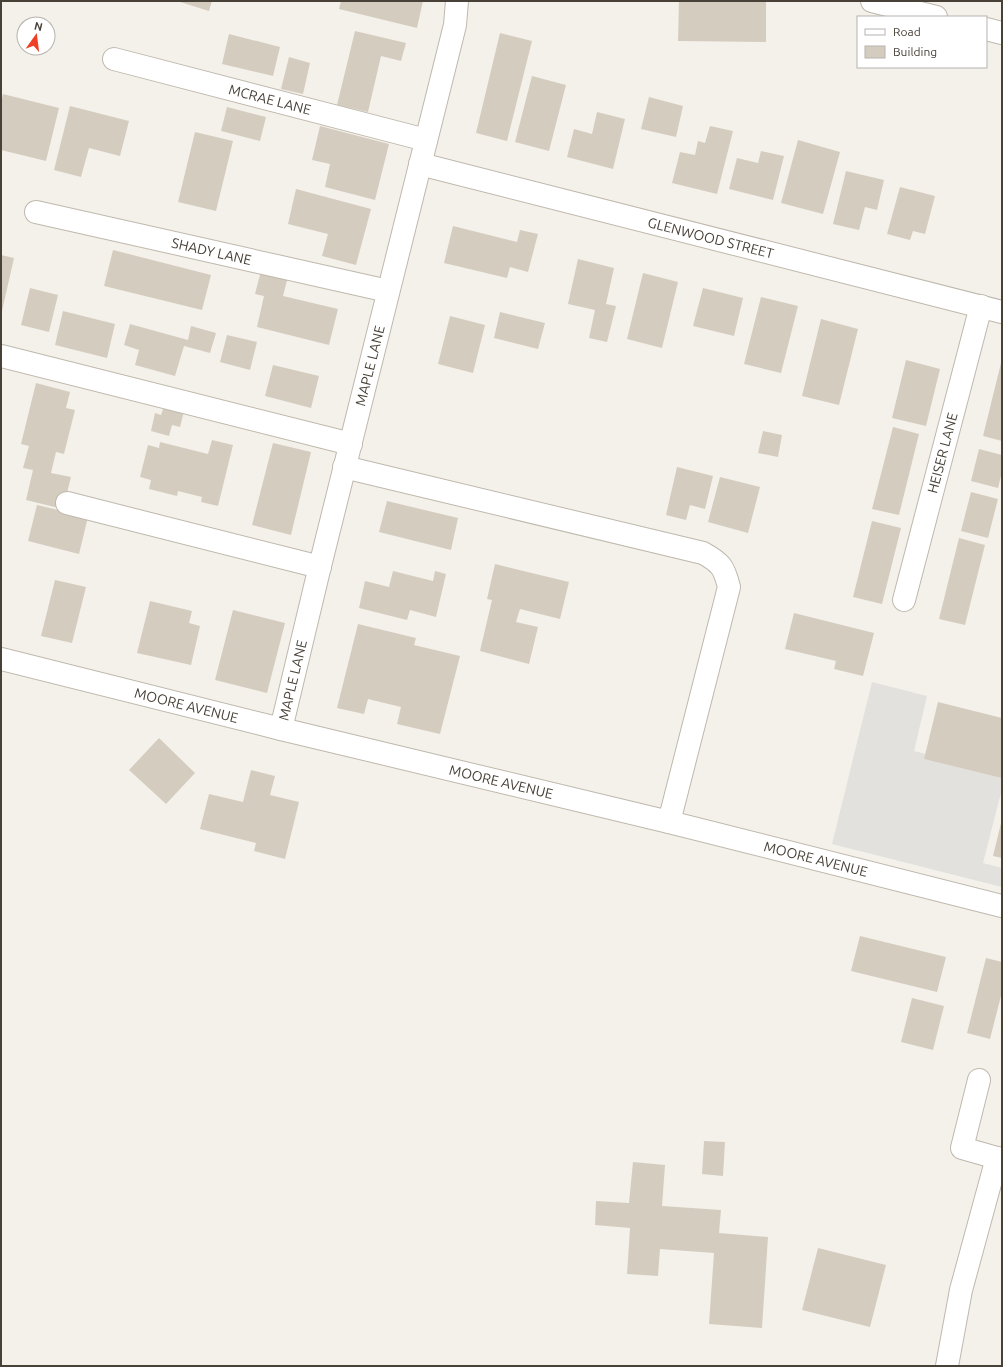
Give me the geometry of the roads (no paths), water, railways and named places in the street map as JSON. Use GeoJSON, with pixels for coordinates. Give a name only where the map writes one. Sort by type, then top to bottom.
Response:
{"type":"FeatureCollection","features":[{"type":"Feature","properties":{"kind":"street","name":"MAPLE LANE"},"geometry":{"type":"LineString","coordinates":[[281,729],[344,467],[351,444],[454,24],[456,1]]}},
{"type":"Feature","properties":{"kind":"street"},"geometry":{"type":"LineString","coordinates":[[872,1],[932,16]]}},
{"type":"Feature","properties":{"kind":"street"},"geometry":{"type":"LineString","coordinates":[[987,29],[1002,33]]}},
{"type":"Feature","properties":{"kind":"street","name":"MCRAE LANE"},"geometry":{"type":"LineString","coordinates":[[114,59],[426,140]]}},
{"type":"Feature","properties":{"kind":"street","name":"GLENWOOD STREET"},"geometry":{"type":"LineString","coordinates":[[420,164],[1002,312]]}},
{"type":"Feature","properties":{"kind":"street","name":"SHADY LANE"},"geometry":{"type":"LineString","coordinates":[[36,212],[388,291]]}},
{"type":"Feature","properties":{"kind":"street","name":"HEISER LANE"},"geometry":{"type":"LineString","coordinates":[[904,600],[981,306]]}},
{"type":"Feature","properties":{"kind":"street"},"geometry":{"type":"LineString","coordinates":[[1,356],[351,444]]}},
{"type":"Feature","properties":{"kind":"street"},"geometry":{"type":"LineString","coordinates":[[344,467],[703,554],[717,561],[726,573],[729,587],[670,822]]}},
{"type":"Feature","properties":{"kind":"street"},"geometry":{"type":"LineString","coordinates":[[67,503],[320,567]]}},
{"type":"Feature","properties":{"kind":"street","name":"MOORE AVENUE"},"geometry":{"type":"LineString","coordinates":[[1,659],[281,729],[670,822],[1002,906]]}},
{"type":"Feature","properties":{"kind":"street"},"geometry":{"type":"LineString","coordinates":[[947,1366],[961,1290],[999,1158],[962,1148],[979,1080]]}}]}
